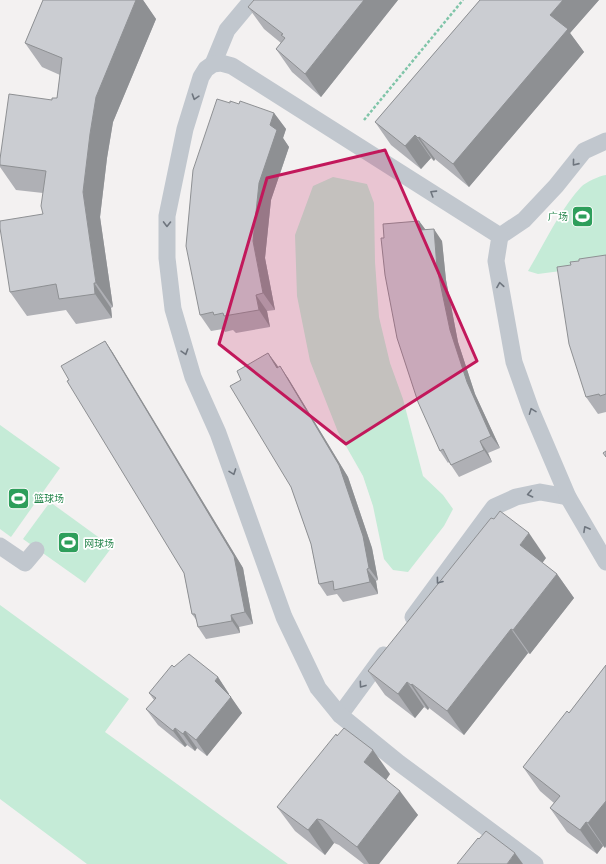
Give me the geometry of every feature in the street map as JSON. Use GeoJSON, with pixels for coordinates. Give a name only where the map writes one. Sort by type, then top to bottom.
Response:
{"type":"FeatureCollection","features":[{"type":"Feature","properties":{"kind":"lane"},"geometry":{"type":"LineString","coordinates":[[213,64],[227,30],[252,0]]}},
{"type":"Feature","properties":{"kind":"lane"},"geometry":{"type":"LineString","coordinates":[[500,236],[232,66],[221,63],[213,64],[206,69],[201,77],[185,129],[167,216],[166,258],[172,309],[193,377],[218,433],[284,617],[318,688],[340,715],[399,763],[535,864]]}},
{"type":"Feature","properties":{"kind":"lane"},"geometry":{"type":"LineString","coordinates":[[606,141],[584,151],[556,186],[524,220],[500,236],[496,261],[514,362],[531,410],[568,497],[606,562]]}},
{"type":"Feature","properties":{"kind":"lane"},"geometry":{"type":"LineString","coordinates":[[340,715],[494,507],[516,498],[540,492],[568,497]]}},
{"type":"Feature","properties":{"kind":"lane"},"geometry":{"type":"LineString","coordinates":[[0,546],[25,563],[36,550]]}},
{"type":"Feature","properties":{"kind":"path"},"geometry":{"type":"LineString","coordinates":[[348,139],[463,0]]}},
{"type":"Feature","properties":{"kind":"highlighted area"},"geometry":{"type":"Polygon","coordinates":[[[385,150],[477,361],[346,444],[219,344],[267,178],[385,150]]]}},
{"type":"Feature","properties":{"kind":"green space","name":"广场"},"geometry":{"type":"Polygon","coordinates":[[[606,175],[606,265],[538,274],[528,271],[566,205],[586,183],[606,175]]]}},
{"type":"Feature","properties":{"kind":"green space"},"geometry":{"type":"Polygon","coordinates":[[[333,177],[367,184],[374,203],[375,262],[379,317],[390,363],[403,399],[423,476],[443,495],[453,509],[444,526],[408,572],[393,570],[384,559],[373,506],[363,476],[338,432],[310,361],[297,296],[295,235],[313,186],[333,177]]]}},
{"type":"Feature","properties":{"kind":"green space","name":"篮球场"},"geometry":{"type":"Polygon","coordinates":[[[0,425],[60,468],[11,537],[0,529],[0,425]]]}},
{"type":"Feature","properties":{"kind":"green space","name":"网球场"},"geometry":{"type":"Polygon","coordinates":[[[50,502],[112,547],[85,583],[23,539],[50,502]]]}},
{"type":"Feature","properties":{"kind":"green space"},"geometry":{"type":"Polygon","coordinates":[[[0,605],[129,699],[105,732],[288,864],[87,864],[0,799],[0,605]]]}},
{"type":"Feature","properties":{"kind":"building"},"geometry":{"type":"Polygon","coordinates":[[[43,0],[136,0],[96,97],[90,134],[83,192],[96,283],[94,283],[95,294],[59,299],[56,284],[10,292],[0,228],[0,221],[43,214],[41,206],[46,171],[0,165],[0,159],[9,94],[52,100],[52,98],[57,98],[62,58],[25,43],[43,0]]]}},
{"type":"Feature","properties":{"kind":"building"},"geometry":{"type":"Polygon","coordinates":[[[254,0],[364,0],[305,74],[276,49],[285,38],[281,35],[283,34],[248,7],[254,0]]]}},
{"type":"Feature","properties":{"kind":"building"},"geometry":{"type":"Polygon","coordinates":[[[480,0],[563,0],[550,15],[568,29],[453,164],[419,137],[418,138],[415,135],[405,146],[375,122],[480,0]]]}},
{"type":"Feature","properties":{"kind":"building"},"geometry":{"type":"Polygon","coordinates":[[[217,99],[239,104],[240,101],[274,113],[270,125],[277,130],[259,183],[253,241],[263,293],[256,295],[259,310],[224,316],[223,313],[214,315],[213,312],[200,315],[186,246],[193,170],[217,99]]]}},
{"type":"Feature","properties":{"kind":"building"},"geometry":{"type":"Polygon","coordinates":[[[419,221],[420,230],[434,229],[437,268],[450,330],[467,382],[491,436],[480,441],[484,450],[451,465],[443,449],[440,451],[418,402],[397,338],[385,275],[381,238],[384,238],[383,224],[419,221]]]}},
{"type":"Feature","properties":{"kind":"building"},"geometry":{"type":"Polygon","coordinates":[[[606,255],[606,394],[586,397],[569,344],[557,267],[571,265],[570,262],[579,261],[579,259],[606,255]]]}},
{"type":"Feature","properties":{"kind":"building"},"geometry":{"type":"Polygon","coordinates":[[[105,341],[234,556],[245,612],[231,615],[232,621],[198,627],[195,614],[192,614],[184,573],[67,381],[69,380],[61,366],[105,341]]]}},
{"type":"Feature","properties":{"kind":"building"},"geometry":{"type":"Polygon","coordinates":[[[268,353],[277,368],[280,366],[339,465],[363,536],[370,582],[334,590],[333,581],[319,584],[311,544],[291,487],[230,386],[241,380],[237,371],[268,353]]]}},
{"type":"Feature","properties":{"kind":"building"},"geometry":{"type":"Polygon","coordinates":[[[500,511],[529,533],[520,545],[557,574],[513,630],[511,629],[447,711],[412,684],[411,685],[407,682],[398,694],[368,671],[491,518],[494,519],[500,511]]]}},
{"type":"Feature","properties":{"kind":"building"},"geometry":{"type":"Polygon","coordinates":[[[189,654],[218,677],[215,681],[231,697],[196,740],[185,731],[183,734],[175,728],[173,731],[146,709],[156,698],[149,693],[172,665],[174,667],[189,654]]]}},
{"type":"Feature","properties":{"kind":"building"},"geometry":{"type":"Polygon","coordinates":[[[606,665],[606,801],[588,823],[586,822],[580,830],[550,808],[560,796],[523,767],[567,711],[569,713],[606,665]]]}},
{"type":"Feature","properties":{"kind":"building"},"geometry":{"type":"Polygon","coordinates":[[[344,728],[373,750],[364,762],[400,791],[357,847],[322,820],[317,819],[308,830],[277,807],[336,734],[337,736],[344,728]]]}},
{"type":"Feature","properties":{"kind":"building"},"geometry":{"type":"Polygon","coordinates":[[[486,831],[515,853],[507,864],[457,864],[478,838],[479,839],[486,831]]]}},
{"type":"Feature","properties":{"kind":"place","name":"广场"},"geometry":{"type":"Point","coordinates":[583,216]}},
{"type":"Feature","properties":{"kind":"place","name":"篮球场"},"geometry":{"type":"Point","coordinates":[19,498]}},
{"type":"Feature","properties":{"kind":"place","name":"网球场"},"geometry":{"type":"Point","coordinates":[68,543]}}]}
